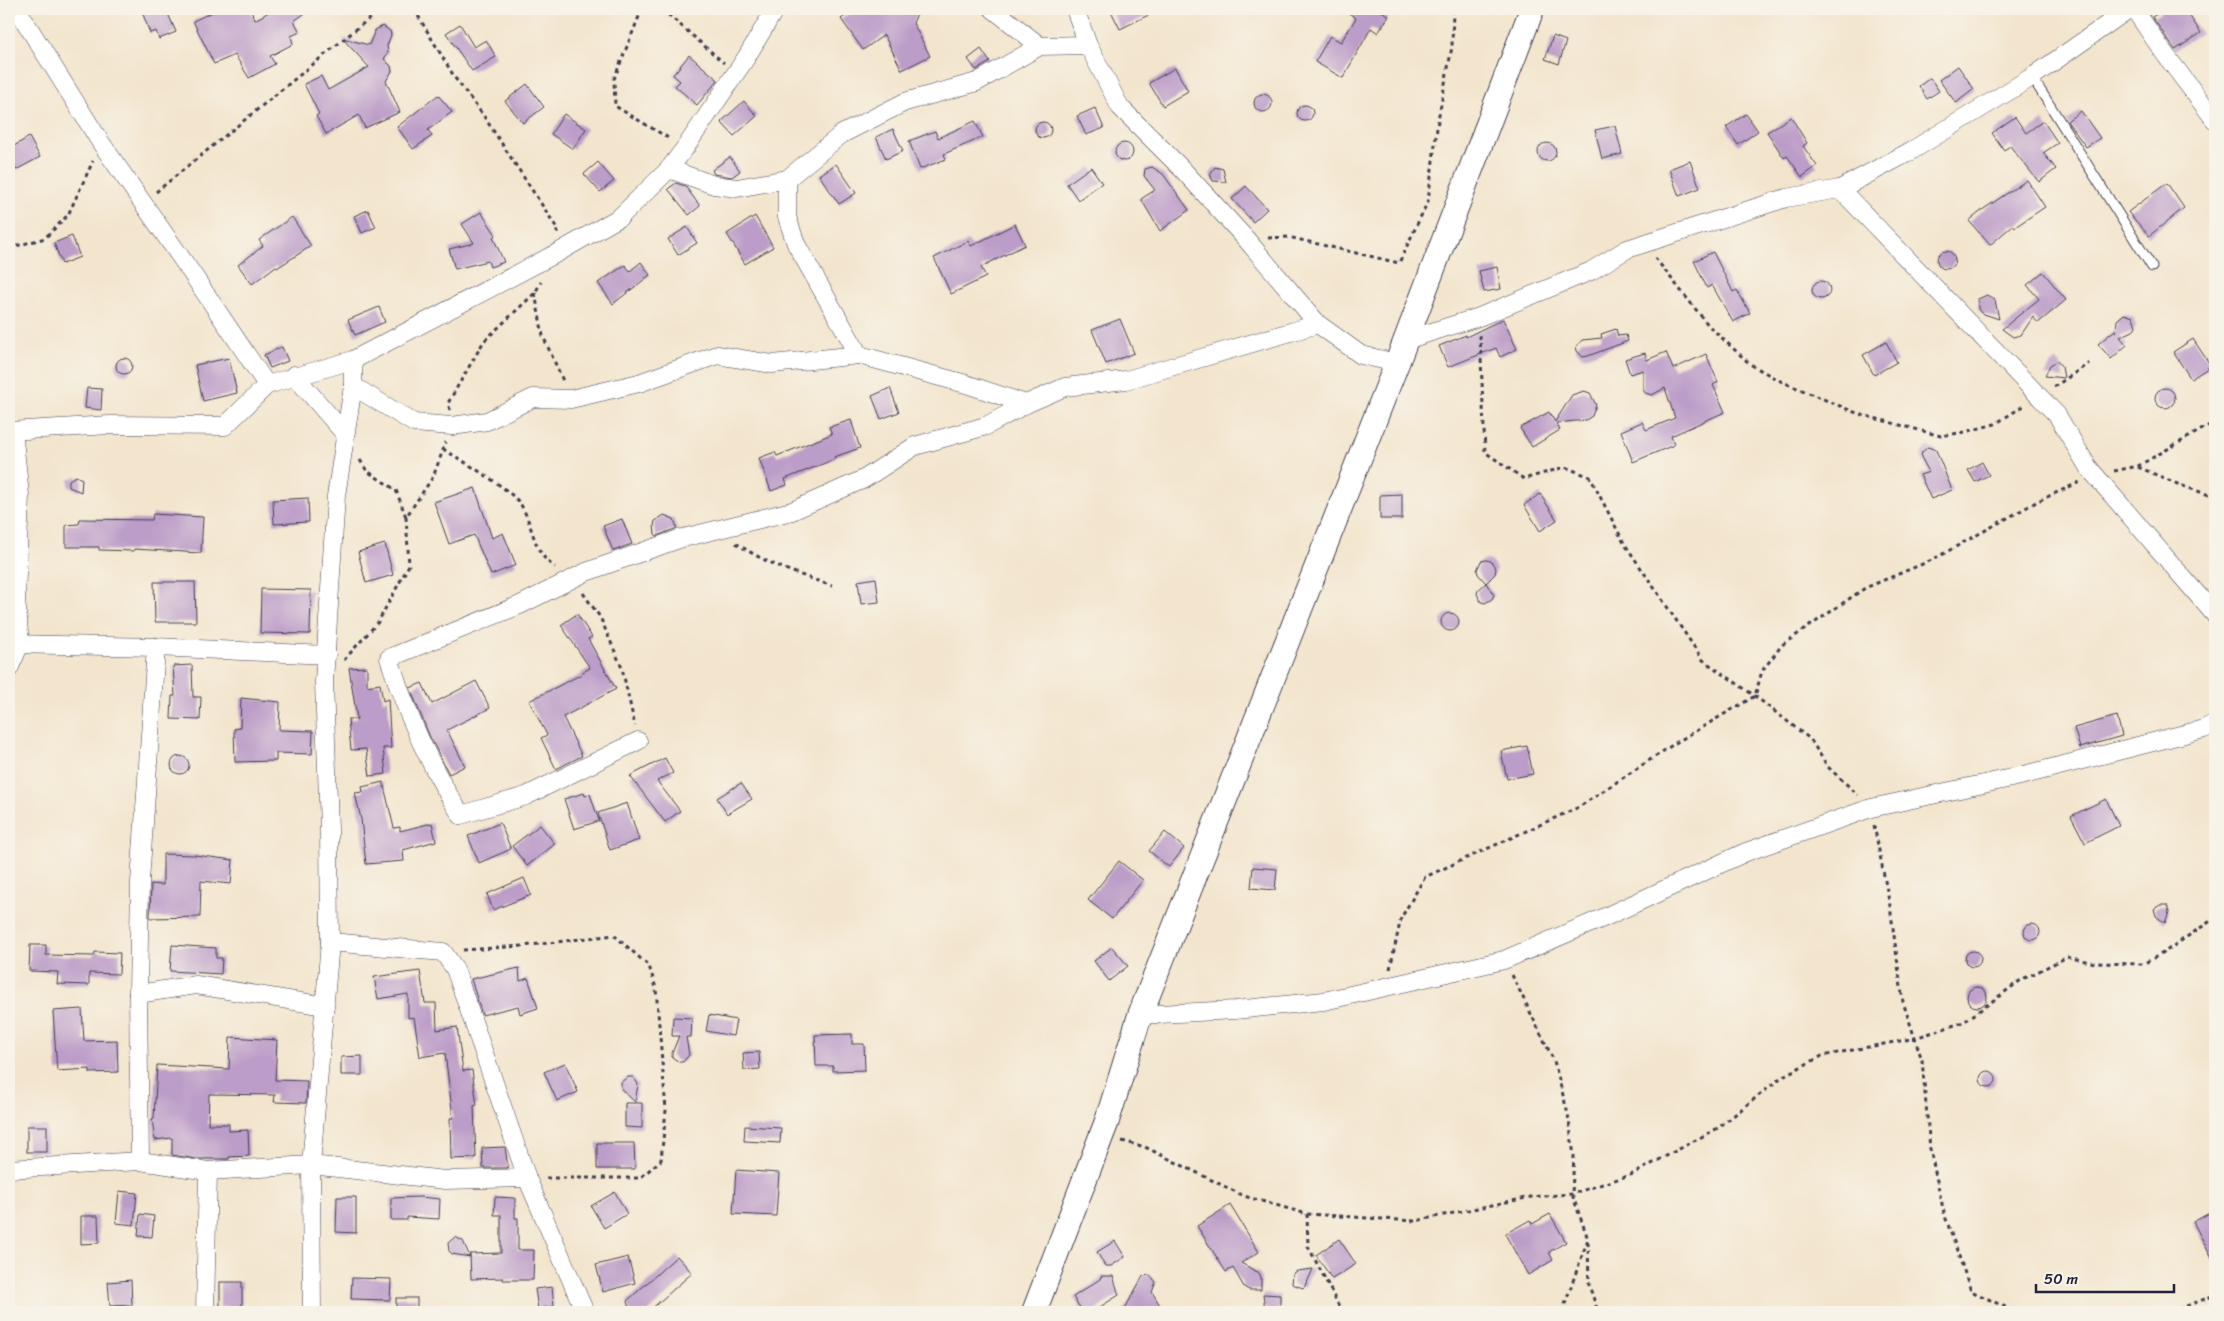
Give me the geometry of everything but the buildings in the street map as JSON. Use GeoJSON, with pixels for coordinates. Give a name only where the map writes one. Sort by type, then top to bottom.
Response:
{"type":"FeatureCollection","features":[{"type":"Feature","properties":{"kind":"main road"},"geometry":{"type":"LineString","coordinates":[[1034,1312],[1102,1135],[1140,1015],[1406,340],[1532,9]]}},
{"type":"Feature","properties":{"kind":"street"},"geometry":{"type":"LineString","coordinates":[[16,9],[101,143],[267,385]]}},
{"type":"Feature","properties":{"kind":"street"},"geometry":{"type":"LineString","coordinates":[[9,669],[14,644],[20,495],[11,431],[110,425],[225,426],[267,385],[353,360],[559,252],[620,217],[669,168],[685,148],[746,58],[774,9]]}},
{"type":"Feature","properties":{"kind":"street"},"geometry":{"type":"LineString","coordinates":[[993,9],[1040,46]]}},
{"type":"Feature","properties":{"kind":"street"},"geometry":{"type":"LineString","coordinates":[[1075,9],[1088,45],[1120,107],[1246,239],[1318,324],[1361,355],[1397,363]]}},
{"type":"Feature","properties":{"kind":"street"},"geometry":{"type":"LineString","coordinates":[[1406,340],[1479,317],[1591,271],[1627,249],[1786,198],[1840,189],[1911,151],[2032,77],[2129,9]]}},
{"type":"Feature","properties":{"kind":"street"},"geometry":{"type":"LineString","coordinates":[[2134,9],[2164,53],[2215,120]]}},
{"type":"Feature","properties":{"kind":"street"},"geometry":{"type":"LineString","coordinates":[[669,168],[714,185],[737,188],[788,179],[842,134],[905,102],[977,82],[1040,46],[1088,45]]}},
{"type":"Feature","properties":{"kind":"street"},"geometry":{"type":"LineString","coordinates":[[788,179],[787,217],[796,244],[859,355]]}},
{"type":"Feature","properties":{"kind":"street"},"geometry":{"type":"LineString","coordinates":[[1840,189],[2057,415],[2088,467],[2215,615]]}},
{"type":"Feature","properties":{"kind":"street"},"geometry":{"type":"LineString","coordinates":[[638,741],[526,796],[461,815],[441,784],[401,696],[390,658],[520,606],[586,572],[679,539],[792,511],[864,479],[915,446],[986,426],[1026,404],[1065,388],[1126,380],[1318,324]]}},
{"type":"Feature","properties":{"kind":"street"},"geometry":{"type":"LineString","coordinates":[[353,386],[414,423],[452,426],[486,421],[533,398],[571,399],[639,383],[717,355],[772,364],[859,355],[966,384],[1026,404]]}},
{"type":"Feature","properties":{"kind":"street"},"geometry":{"type":"LineString","coordinates":[[312,1312],[311,1165],[330,942],[330,829],[324,682],[336,496],[353,386],[353,360]]}},
{"type":"Feature","properties":{"kind":"street"},"geometry":{"type":"LineString","coordinates":[[294,376],[345,434]]}},
{"type":"Feature","properties":{"kind":"street"},"geometry":{"type":"LineString","coordinates":[[14,644],[156,647],[327,655]]}},
{"type":"Feature","properties":{"kind":"street"},"geometry":{"type":"LineString","coordinates":[[140,1161],[138,994],[140,882],[156,647]]}},
{"type":"Feature","properties":{"kind":"street"},"geometry":{"type":"LineString","coordinates":[[1140,1015],[1235,1010],[1324,1001],[1504,960],[1603,918],[1746,852],[1871,808],[2016,777],[2204,729],[2215,723]]}},
{"type":"Feature","properties":{"kind":"street"},"geometry":{"type":"LineString","coordinates":[[330,942],[442,952],[455,969],[528,1178],[585,1312]]}},
{"type":"Feature","properties":{"kind":"street"},"geometry":{"type":"LineString","coordinates":[[138,994],[196,985],[325,1006]]}},
{"type":"Feature","properties":{"kind":"street"},"geometry":{"type":"LineString","coordinates":[[9,1168],[140,1161],[208,1171],[311,1165],[445,1180],[528,1178]]}},
{"type":"Feature","properties":{"kind":"street"},"geometry":{"type":"LineString","coordinates":[[205,1312],[208,1171]]}},
{"type":"Feature","properties":{"kind":"lane"},"geometry":{"type":"LineString","coordinates":[[2032,77],[2152,267]]}},
{"type":"Feature","properties":{"kind":"path"},"geometry":{"type":"LineString","coordinates":[[143,203],[381,9]]}},
{"type":"Feature","properties":{"kind":"path"},"geometry":{"type":"LineString","coordinates":[[406,517],[433,477],[452,426],[448,403],[484,341],[535,293],[559,252],[557,228],[483,116],[455,78],[414,9]]}},
{"type":"Feature","properties":{"kind":"path"},"geometry":{"type":"LineString","coordinates":[[642,9],[614,79],[615,106],[685,148]]}},
{"type":"Feature","properties":{"kind":"path"},"geometry":{"type":"LineString","coordinates":[[662,9],[724,64],[746,58]]}},
{"type":"Feature","properties":{"kind":"path"},"geometry":{"type":"LineString","coordinates":[[1246,239],[1288,237],[1399,263],[1428,201],[1438,120],[1452,47],[1453,9]]}},
{"type":"Feature","properties":{"kind":"path"},"geometry":{"type":"LineString","coordinates":[[9,248],[45,238],[68,215],[101,143]]}},
{"type":"Feature","properties":{"kind":"path"},"geometry":{"type":"LineString","coordinates":[[1644,244],[1675,286],[1709,326],[1750,364],[1778,380],[1859,414],[1941,436],[1995,424],[2089,363]]}},
{"type":"Feature","properties":{"kind":"path"},"geometry":{"type":"LineString","coordinates":[[535,293],[543,336],[571,399]]}},
{"type":"Feature","properties":{"kind":"path"},"geometry":{"type":"LineString","coordinates":[[1479,317],[1485,452],[1524,479],[1565,467],[1590,477],[1624,543],[1703,660],[1755,696],[1810,739],[1828,767],[1871,808],[1890,906],[1903,1002],[1922,1060],[1930,1149],[1944,1213],[1971,1291],[2016,1312]]}},
{"type":"Feature","properties":{"kind":"path"},"geometry":{"type":"LineString","coordinates":[[1386,987],[1401,918],[1425,878],[1578,807],[1677,742],[1755,696],[1762,671],[1782,645],[1865,588],[1932,560],[2038,501],[2095,475],[2138,466],[2215,422]]}},
{"type":"Feature","properties":{"kind":"path"},"geometry":{"type":"LineString","coordinates":[[324,682],[378,622],[409,565],[406,517],[396,490],[367,471],[345,434]]}},
{"type":"Feature","properties":{"kind":"path"},"geometry":{"type":"LineString","coordinates":[[2138,466],[2180,485],[2215,497]]}},
{"type":"Feature","properties":{"kind":"path"},"geometry":{"type":"LineString","coordinates":[[717,530],[756,556],[782,568],[832,586]]}},
{"type":"Feature","properties":{"kind":"path"},"geometry":{"type":"LineString","coordinates":[[1102,1135],[1144,1147],[1244,1196],[1307,1214],[1414,1221],[1531,1197],[1572,1194],[1634,1174],[1718,1128],[1783,1076],[1822,1056],[1915,1038],[1964,1022],[2021,980],[2067,957],[2096,963],[2143,964],[2163,954],[2215,918]]}},
{"type":"Feature","properties":{"kind":"path"},"geometry":{"type":"LineString","coordinates":[[442,952],[523,946],[614,935],[649,966],[656,988],[666,1110],[661,1160],[640,1178],[528,1178]]}},
{"type":"Feature","properties":{"kind":"path"},"geometry":{"type":"LineString","coordinates":[[1504,960],[1554,1060],[1568,1114],[1574,1156],[1572,1194],[1588,1239],[1589,1286],[1598,1312]]}},
{"type":"Feature","properties":{"kind":"path"},"geometry":{"type":"LineString","coordinates":[[1307,1214],[1308,1246],[1342,1312]]}},
{"type":"Feature","properties":{"kind":"path"},"geometry":{"type":"LineString","coordinates":[[1562,1312],[1588,1239]]}},
{"type":"Feature","properties":{"kind":"path"},"geometry":{"type":"LineString","coordinates":[[2163,1312],[2176,1310],[2215,1295]]}}]}
